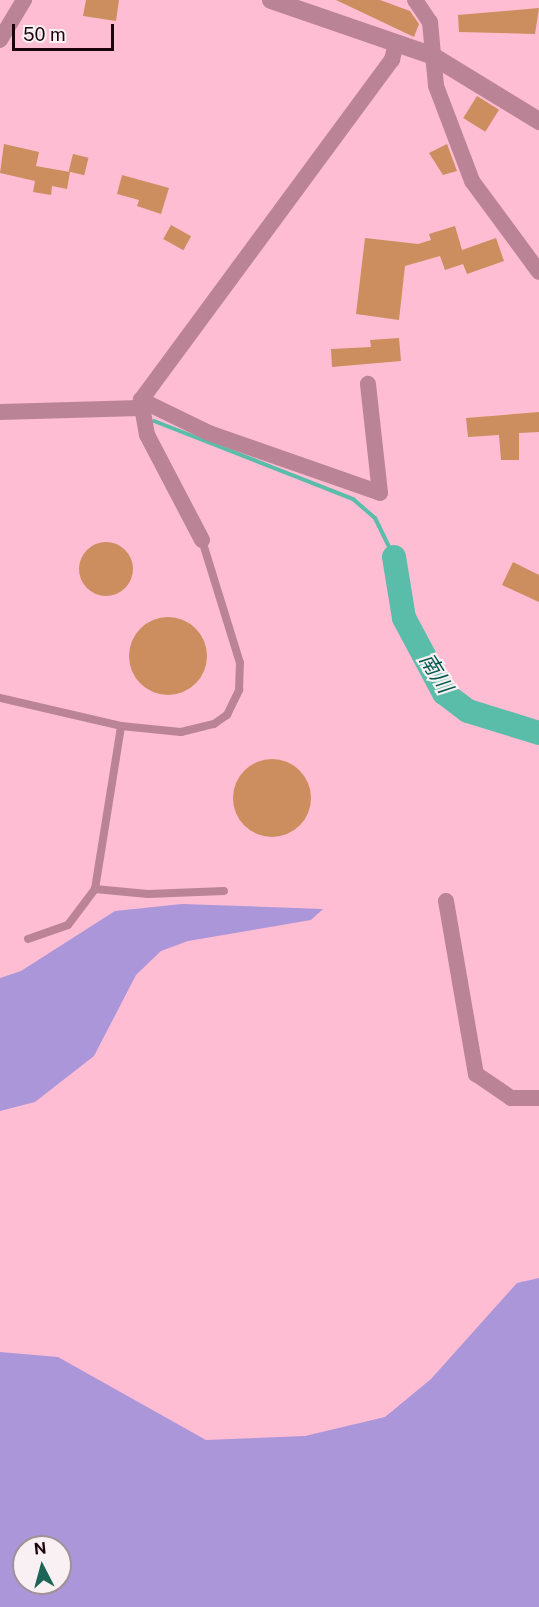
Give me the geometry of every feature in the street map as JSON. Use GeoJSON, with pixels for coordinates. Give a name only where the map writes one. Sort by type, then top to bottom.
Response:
{"type":"FeatureCollection","features":[{"type":"Feature","properties":{"kind":"street"},"geometry":{"type":"LineString","coordinates":[[0,40],[24,0]]}},
{"type":"Feature","properties":{"kind":"street"},"geometry":{"type":"LineString","coordinates":[[271,0],[431,56],[539,121]]}},
{"type":"Feature","properties":{"kind":"street"},"geometry":{"type":"LineString","coordinates":[[416,0],[430,22],[431,56],[436,86],[471,181],[539,272]]}},
{"type":"Feature","properties":{"kind":"street"},"geometry":{"type":"LineString","coordinates":[[202,540],[147,435],[141,404],[392,60],[396,42]]}},
{"type":"Feature","properties":{"kind":"street"},"geometry":{"type":"LineString","coordinates":[[0,412],[141,404],[220,437],[380,493],[368,384]]}},
{"type":"Feature","properties":{"kind":"street"},"geometry":{"type":"LineString","coordinates":[[446,901],[476,1074],[511,1098],[539,1098]]}},
{"type":"Feature","properties":{"kind":"lane"},"geometry":{"type":"LineString","coordinates":[[0,698],[121,726],[181,732],[214,724],[235,703],[240,663],[202,540]]}},
{"type":"Feature","properties":{"kind":"lane"},"geometry":{"type":"LineString","coordinates":[[28,939],[68,925],[95,889],[121,726]]}},
{"type":"Feature","properties":{"kind":"lane"},"geometry":{"type":"LineString","coordinates":[[95,889],[148,894],[224,891]]}},
{"type":"Feature","properties":{"kind":"shaded area"},"geometry":{"type":"Polygon","coordinates":[[[182,904],[323,909],[311,920],[188,941],[161,951],[136,975],[94,1056],[35,1102],[0,1111],[0,978],[21,971],[115,911],[182,904]]]}},
{"type":"Feature","properties":{"kind":"shaded area"},"geometry":{"type":"Polygon","coordinates":[[[539,1278],[539,1607],[0,1607],[0,1352],[58,1357],[206,1440],[305,1436],[385,1417],[431,1379],[517,1283],[539,1278]]]}},
{"type":"Feature","properties":{"kind":"building"},"geometry":{"type":"Polygon","coordinates":[[[86,0],[119,0],[116,21],[83,16],[86,0]]]}},
{"type":"Feature","properties":{"kind":"building"},"geometry":{"type":"Polygon","coordinates":[[[336,0],[380,0],[410,11],[419,24],[414,37],[336,0]]]}},
{"type":"Feature","properties":{"kind":"building"},"geometry":{"type":"Polygon","coordinates":[[[539,8],[535,34],[459,32],[458,15],[539,8]]]}},
{"type":"Feature","properties":{"kind":"building"},"geometry":{"type":"Polygon","coordinates":[[[477,96],[499,110],[485,132],[463,118],[477,96]]]}},
{"type":"Feature","properties":{"kind":"building"},"geometry":{"type":"Polygon","coordinates":[[[4,144],[39,152],[36,166],[70,172],[67,189],[52,186],[51,195],[33,192],[35,181],[0,173],[4,144]]]}},
{"type":"Feature","properties":{"kind":"building"},"geometry":{"type":"Polygon","coordinates":[[[447,144],[457,171],[443,175],[429,153],[447,144]]]}},
{"type":"Feature","properties":{"kind":"building"},"geometry":{"type":"Polygon","coordinates":[[[73,154],[89,158],[84,175],[69,171],[73,154]]]}},
{"type":"Feature","properties":{"kind":"building"},"geometry":{"type":"Polygon","coordinates":[[[122,175],[169,188],[161,214],[137,206],[139,200],[117,194],[122,175]]]}},
{"type":"Feature","properties":{"kind":"building"},"geometry":{"type":"Polygon","coordinates":[[[171,225],[191,236],[183,250],[163,239],[171,225]]]}},
{"type":"Feature","properties":{"kind":"building"},"geometry":{"type":"Polygon","coordinates":[[[455,226],[462,250],[496,238],[504,261],[467,274],[463,264],[445,270],[440,256],[405,266],[399,320],[356,314],[365,238],[418,244],[431,240],[429,234],[455,226]]]}},
{"type":"Feature","properties":{"kind":"building"},"geometry":{"type":"Polygon","coordinates":[[[399,338],[401,361],[332,367],[331,349],[371,347],[370,340],[399,338]]]}},
{"type":"Feature","properties":{"kind":"building"},"geometry":{"type":"Polygon","coordinates":[[[539,412],[539,432],[519,433],[519,460],[501,460],[499,435],[468,437],[466,418],[539,412]]]}},
{"type":"Feature","properties":{"kind":"building"},"geometry":{"type":"Polygon","coordinates":[[[101,542],[111,542],[121,546],[129,554],[133,569],[129,584],[121,592],[111,596],[101,596],[91,592],[83,584],[79,574],[79,564],[83,554],[91,546],[101,542]]]}},
{"type":"Feature","properties":{"kind":"building"},"geometry":{"type":"Polygon","coordinates":[[[513,562],[539,575],[539,602],[502,585],[513,562]]]}},
{"type":"Feature","properties":{"kind":"building"},"geometry":{"type":"Polygon","coordinates":[[[168,617],[183,620],[195,629],[204,641],[207,656],[204,671],[195,683],[183,692],[168,695],[153,692],[141,683],[132,671],[129,656],[132,641],[141,629],[153,620],[168,617]]]}},
{"type":"Feature","properties":{"kind":"building"},"geometry":{"type":"Polygon","coordinates":[[[272,759],[287,762],[299,771],[308,783],[311,798],[308,813],[299,825],[287,834],[272,837],[257,834],[245,825],[236,813],[233,798],[236,783],[245,771],[257,762],[272,759]]]}},
{"type":"Feature","properties":{"kind":"waterway"},"geometry":{"type":"LineString","coordinates":[[154,421],[353,499],[375,518],[394,557]]}},
{"type":"Feature","properties":{"kind":"waterway","name":"南川"},"geometry":{"type":"LineString","coordinates":[[394,557],[404,618],[444,693],[468,711],[539,733]]}}]}
